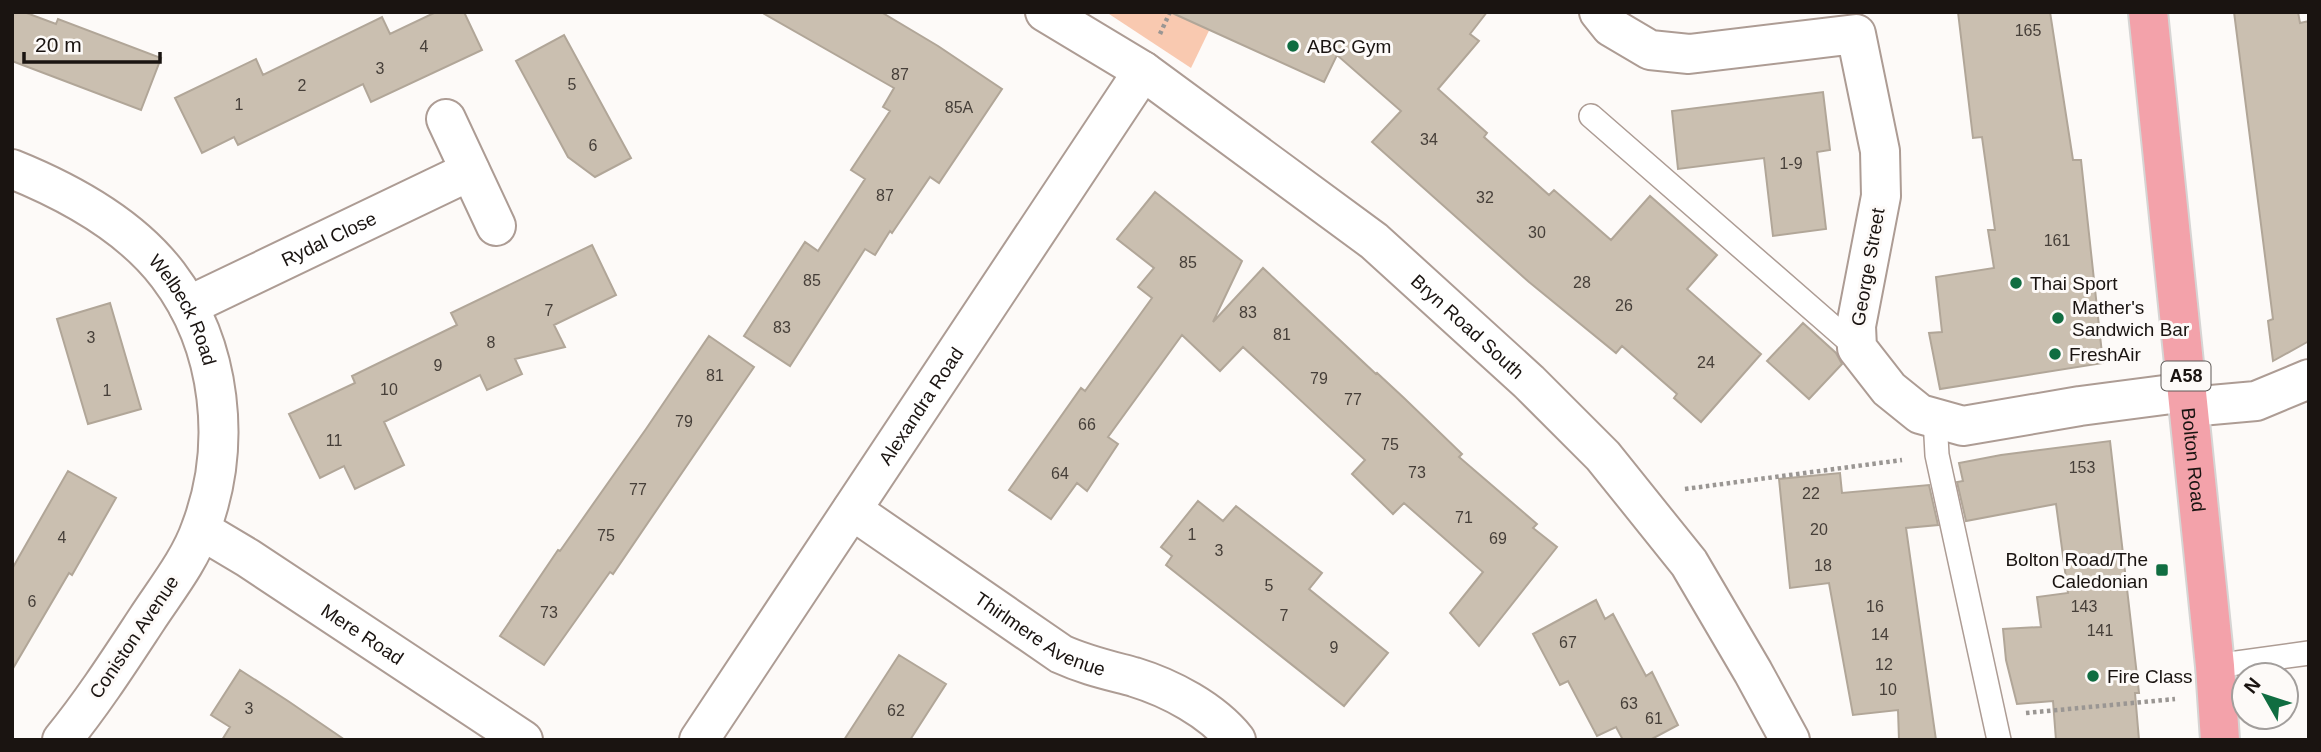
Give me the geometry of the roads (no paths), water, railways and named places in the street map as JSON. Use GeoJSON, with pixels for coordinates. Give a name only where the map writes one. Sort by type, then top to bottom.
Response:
{"type":"FeatureCollection","features":[{"type":"Feature","properties":{"kind":"main road","name":"Bolton Road"},"geometry":{"type":"LineString","coordinates":[[2148,12],[2220,740]]}},
{"type":"Feature","properties":{"kind":"street","name":"Bryn Road South"},"geometry":{"type":"LineString","coordinates":[[1045,12],[1143,71],[1374,241],[1529,382],[1604,456],[1689,563],[1754,672],[1790,740]]}},
{"type":"Feature","properties":{"kind":"street","name":"George Street"},"geometry":{"type":"LineString","coordinates":[[1599,12],[1611,27],[1650,50],[1689,54],[1855,23],[1880,151],[1881,184],[1856,326],[1857,348],[1889,390],[1920,414],[1936,437],[1964,426],[2080,406],[2188,400],[2256,401],[2309,379]]}},
{"type":"Feature","properties":{"kind":"street","name":"Alexandra Road"},"geometry":{"type":"LineString","coordinates":[[699,740],[1143,71]]}},
{"type":"Feature","properties":{"kind":"street"},"geometry":{"type":"LineString","coordinates":[[446,120],[496,226]]}},
{"type":"Feature","properties":{"kind":"street","name":"Welbeck Road"},"geometry":{"type":"LineString","coordinates":[[12,169],[50,184],[116,226],[143,248],[168,275],[188,306],[204,344],[219,412],[214,488],[201,530]]}},
{"type":"Feature","properties":{"kind":"street","name":"Rydal Close"},"geometry":{"type":"LineString","coordinates":[[188,306],[470,171]]}},
{"type":"Feature","properties":{"kind":"street","name":"Thirlmere Avenue"},"geometry":{"type":"LineString","coordinates":[[852,510],[1061,653],[1081,663],[1135,677],[1164,689],[1213,718],[1236,740]]}},
{"type":"Feature","properties":{"kind":"street","name":"Coniston Avenue"},"geometry":{"type":"LineString","coordinates":[[61,740],[96,696],[167,589],[201,530]]}},
{"type":"Feature","properties":{"kind":"street","name":"Mere Road"},"geometry":{"type":"LineString","coordinates":[[201,530],[248,558],[523,740]]}},
{"type":"Feature","properties":{"kind":"lane"},"geometry":{"type":"LineString","coordinates":[[1591,116],[1857,348]]}},
{"type":"Feature","properties":{"kind":"lane"},"geometry":{"type":"LineString","coordinates":[[1936,437],[1999,740]]}},
{"type":"Feature","properties":{"kind":"lane"},"geometry":{"type":"LineString","coordinates":[[2216,680],[2309,653]]}},
{"type":"Feature","properties":{"kind":"place","name":"ABC Gym"},"geometry":{"type":"Point","coordinates":[1293,46]}},
{"type":"Feature","properties":{"kind":"place","name":"Thai Sport"},"geometry":{"type":"Point","coordinates":[2016,283]}},
{"type":"Feature","properties":{"kind":"place","name":"Mather's Sandwich Bar"},"geometry":{"type":"Point","coordinates":[2058,318]}},
{"type":"Feature","properties":{"kind":"place","name":"FreshAir"},"geometry":{"type":"Point","coordinates":[2055,354]}},
{"type":"Feature","properties":{"kind":"place","name":"Bolton Road/The Caledonian"},"geometry":{"type":"Point","coordinates":[2162,570]}},
{"type":"Feature","properties":{"kind":"place","name":"Fire Class"},"geometry":{"type":"Point","coordinates":[2093,676]}}]}
